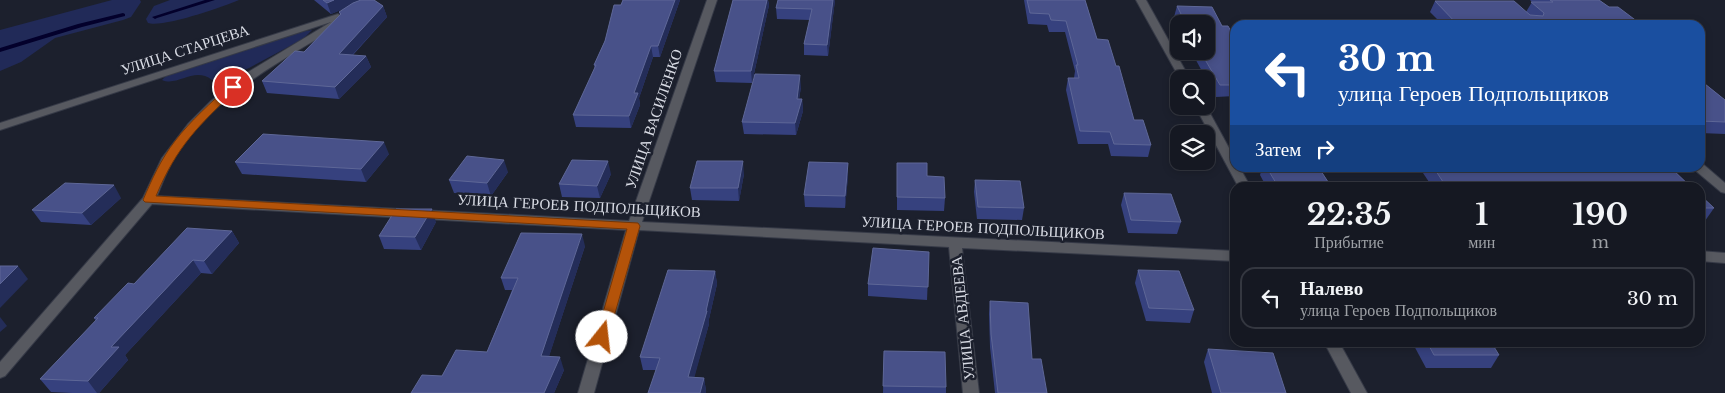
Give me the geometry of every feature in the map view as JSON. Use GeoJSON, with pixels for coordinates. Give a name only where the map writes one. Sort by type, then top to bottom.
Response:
{"type":"FeatureCollection","features":[{"type":"Feature","properties":{"kind":"street","name":"УЛИЦА ВАСИЛЕНКО"},"geometry":{"type":"LineString","coordinates":[[586,393],[634,226],[712,0]]}},
{"type":"Feature","properties":{"kind":"street"},"geometry":{"type":"LineString","coordinates":[[1141,0],[1180,70]]}},
{"type":"Feature","properties":{"kind":"street","name":"УЛИЦА СТАРЦЕВА"},"geometry":{"type":"LineString","coordinates":[[0,127],[349,13],[330,28],[248,76],[216,103],[192,126],[173,151],[162,169],[149,200]]}},
{"type":"Feature","properties":{"kind":"street"},"geometry":{"type":"LineString","coordinates":[[1205,115],[1230,161]]}},
{"type":"Feature","properties":{"kind":"street"},"geometry":{"type":"LineString","coordinates":[[1705,172],[1725,189]]}},
{"type":"Feature","properties":{"kind":"street","name":"УЛИЦА ГЕРОЕВ ПОДПОЛЬЩИКОВ"},"geometry":{"type":"LineString","coordinates":[[149,200],[1230,256]]}},
{"type":"Feature","properties":{"kind":"street"},"geometry":{"type":"LineString","coordinates":[[0,372],[149,200]]}},
{"type":"Feature","properties":{"kind":"street","name":"УЛИЦА АВДЕЕВА"},"geometry":{"type":"LineString","coordinates":[[955,243],[971,393]]}},
{"type":"Feature","properties":{"kind":"street"},"geometry":{"type":"LineString","coordinates":[[1705,256],[1725,258]]}},
{"type":"Feature","properties":{"kind":"street"},"geometry":{"type":"LineString","coordinates":[[1334,347],[1359,393]]}},
{"type":"Feature","properties":{"kind":"shaded area"},"geometry":{"type":"Polygon","coordinates":[[[112,0],[140,0],[141,2],[131,17],[55,38],[21,62],[0,71],[0,30],[112,0]]]}},
{"type":"Feature","properties":{"kind":"shaded area"},"geometry":{"type":"Polygon","coordinates":[[[170,0],[239,0],[179,20],[155,24],[148,23],[146,19],[154,6],[170,0]]]}},
{"type":"Feature","properties":{"kind":"shaded area"},"geometry":{"type":"Polygon","coordinates":[[[312,30],[303,39],[228,77],[212,80],[199,75],[174,81],[162,80],[166,76],[293,33],[312,30]]]}},
{"type":"Feature","properties":{"kind":"building"},"geometry":{"type":"Polygon","coordinates":[[[323,0],[334,0],[327,3],[323,0]]]}},
{"type":"Feature","properties":{"kind":"building"},"geometry":{"type":"Polygon","coordinates":[[[361,0],[374,0],[383,6],[339,54],[366,56],[335,87],[262,81],[295,51],[304,52],[341,14],[339,12],[361,0]]]}},
{"type":"Feature","properties":{"kind":"building"},"geometry":{"type":"Polygon","coordinates":[[[623,0],[675,0],[658,46],[651,46],[634,93],[638,93],[629,116],[573,115],[605,41],[614,5],[621,5],[623,0]]]}},
{"type":"Feature","properties":{"kind":"building"},"geometry":{"type":"Polygon","coordinates":[[[733,0],[767,0],[751,71],[714,71],[733,0]]]}},
{"type":"Feature","properties":{"kind":"building"},"geometry":{"type":"Polygon","coordinates":[[[778,0],[833,0],[827,45],[804,44],[812,9],[776,8],[778,0]]]}},
{"type":"Feature","properties":{"kind":"building"},"geometry":{"type":"Polygon","coordinates":[[[1027,0],[1085,0],[1097,39],[1108,40],[1116,66],[1119,66],[1134,120],[1143,120],[1151,145],[1114,144],[1110,132],[1080,131],[1068,78],[1079,78],[1076,65],[1078,65],[1066,21],[1051,20],[1049,14],[1030,13],[1027,0]]]}},
{"type":"Feature","properties":{"kind":"building"},"geometry":{"type":"Polygon","coordinates":[[[1550,0],[1599,0],[1609,7],[1618,7],[1635,20],[1453,20],[1435,1],[1514,1],[1530,15],[1543,16],[1544,13],[1531,2],[1553,2],[1550,0]]]}},
{"type":"Feature","properties":{"kind":"building"},"geometry":{"type":"Polygon","coordinates":[[[1177,6],[1212,7],[1222,26],[1228,26],[1230,29],[1230,85],[1220,85],[1215,76],[1215,70],[1211,70],[1205,60],[1215,60],[1215,15],[1182,15],[1177,6]]]}},
{"type":"Feature","properties":{"kind":"building"},"geometry":{"type":"Polygon","coordinates":[[[755,74],[800,75],[797,99],[802,99],[795,123],[742,122],[755,74]]]}},
{"type":"Feature","properties":{"kind":"building"},"geometry":{"type":"Polygon","coordinates":[[[1705,84],[1725,100],[1725,122],[1705,121],[1705,84]]]}},
{"type":"Feature","properties":{"kind":"building"},"geometry":{"type":"Polygon","coordinates":[[[263,134],[384,142],[361,169],[235,162],[263,134]]]}},
{"type":"Feature","properties":{"kind":"building"},"geometry":{"type":"Polygon","coordinates":[[[467,156],[504,160],[487,183],[449,180],[467,156]]]}},
{"type":"Feature","properties":{"kind":"building"},"geometry":{"type":"Polygon","coordinates":[[[572,160],[608,161],[597,186],[559,184],[572,160]]]}},
{"type":"Feature","properties":{"kind":"building"},"geometry":{"type":"Polygon","coordinates":[[[697,161],[743,161],[738,188],[690,188],[697,161]]]}},
{"type":"Feature","properties":{"kind":"building"},"geometry":{"type":"Polygon","coordinates":[[[809,162],[848,163],[845,196],[804,195],[809,162]]]}},
{"type":"Feature","properties":{"kind":"building"},"geometry":{"type":"Polygon","coordinates":[[[897,163],[927,163],[927,176],[944,177],[945,198],[897,197],[897,163]]]}},
{"type":"Feature","properties":{"kind":"building"},"geometry":{"type":"Polygon","coordinates":[[[1269,172],[1322,172],[1328,182],[1275,182],[1269,172]]]}},
{"type":"Feature","properties":{"kind":"building"},"geometry":{"type":"Polygon","coordinates":[[[1437,172],[1675,172],[1686,182],[1443,182],[1437,172]]]}},
{"type":"Feature","properties":{"kind":"building"},"geometry":{"type":"Polygon","coordinates":[[[975,180],[1020,181],[1024,208],[978,207],[975,180]]]}},
{"type":"Feature","properties":{"kind":"building"},"geometry":{"type":"Polygon","coordinates":[[[65,183],[114,185],[82,213],[32,210],[65,183]]]}},
{"type":"Feature","properties":{"kind":"building"},"geometry":{"type":"Polygon","coordinates":[[[1124,193],[1171,194],[1181,222],[1131,220],[1124,193]]]}},
{"type":"Feature","properties":{"kind":"building"},"geometry":{"type":"Polygon","coordinates":[[[1705,200],[1714,208],[1705,208],[1705,200]]]}},
{"type":"Feature","properties":{"kind":"building"},"geometry":{"type":"Polygon","coordinates":[[[396,209],[432,209],[415,237],[379,236],[396,209]]]}},
{"type":"Feature","properties":{"kind":"building"},"geometry":{"type":"Polygon","coordinates":[[[187,228],[232,231],[204,261],[193,260],[111,347],[119,347],[88,381],[40,379],[98,318],[94,318],[128,283],[134,284],[187,228]]]}},
{"type":"Feature","properties":{"kind":"building"},"geometry":{"type":"Polygon","coordinates":[[[521,233],[582,234],[541,356],[560,357],[544,393],[411,393],[422,375],[442,376],[456,350],[487,352],[518,278],[501,278],[521,233]]]}},
{"type":"Feature","properties":{"kind":"building"},"geometry":{"type":"Polygon","coordinates":[[[873,248],[929,252],[928,287],[868,284],[873,248]]]}},
{"type":"Feature","properties":{"kind":"building"},"geometry":{"type":"Polygon","coordinates":[[[0,266],[18,266],[0,284],[0,266]]]}},
{"type":"Feature","properties":{"kind":"building"},"geometry":{"type":"Polygon","coordinates":[[[668,270],[715,271],[707,311],[688,377],[704,378],[700,393],[648,393],[660,358],[640,357],[668,270]]]}},
{"type":"Feature","properties":{"kind":"building"},"geometry":{"type":"Polygon","coordinates":[[[1138,270],[1179,271],[1194,310],[1149,308],[1138,270]]]}},
{"type":"Feature","properties":{"kind":"building"},"geometry":{"type":"Polygon","coordinates":[[[990,301],[1028,303],[1032,359],[1041,359],[1047,393],[998,393],[991,334],[990,301]]]}},
{"type":"Feature","properties":{"kind":"building"},"geometry":{"type":"Polygon","coordinates":[[[1430,347],[1494,347],[1499,355],[1434,355],[1430,347]]]}},
{"type":"Feature","properties":{"kind":"building"},"geometry":{"type":"Polygon","coordinates":[[[1208,349],[1273,353],[1286,393],[1221,393],[1208,349]]]}},
{"type":"Feature","properties":{"kind":"building"},"geometry":{"type":"Polygon","coordinates":[[[884,351],[945,352],[946,387],[883,386],[884,351]]]}},
{"type":"Feature","properties":{"kind":"waterway"},"geometry":{"type":"LineString","coordinates":[[155,17],[212,0]]}},
{"type":"Feature","properties":{"kind":"waterway"},"geometry":{"type":"LineString","coordinates":[[0,50],[80,25],[123,15]]}},
{"type":"Feature","properties":{"kind":"route"},"geometry":{"type":"LineString","coordinates":[[233,87],[192,126],[178,144],[162,169],[149,200],[634,226],[602,337]]}}]}
